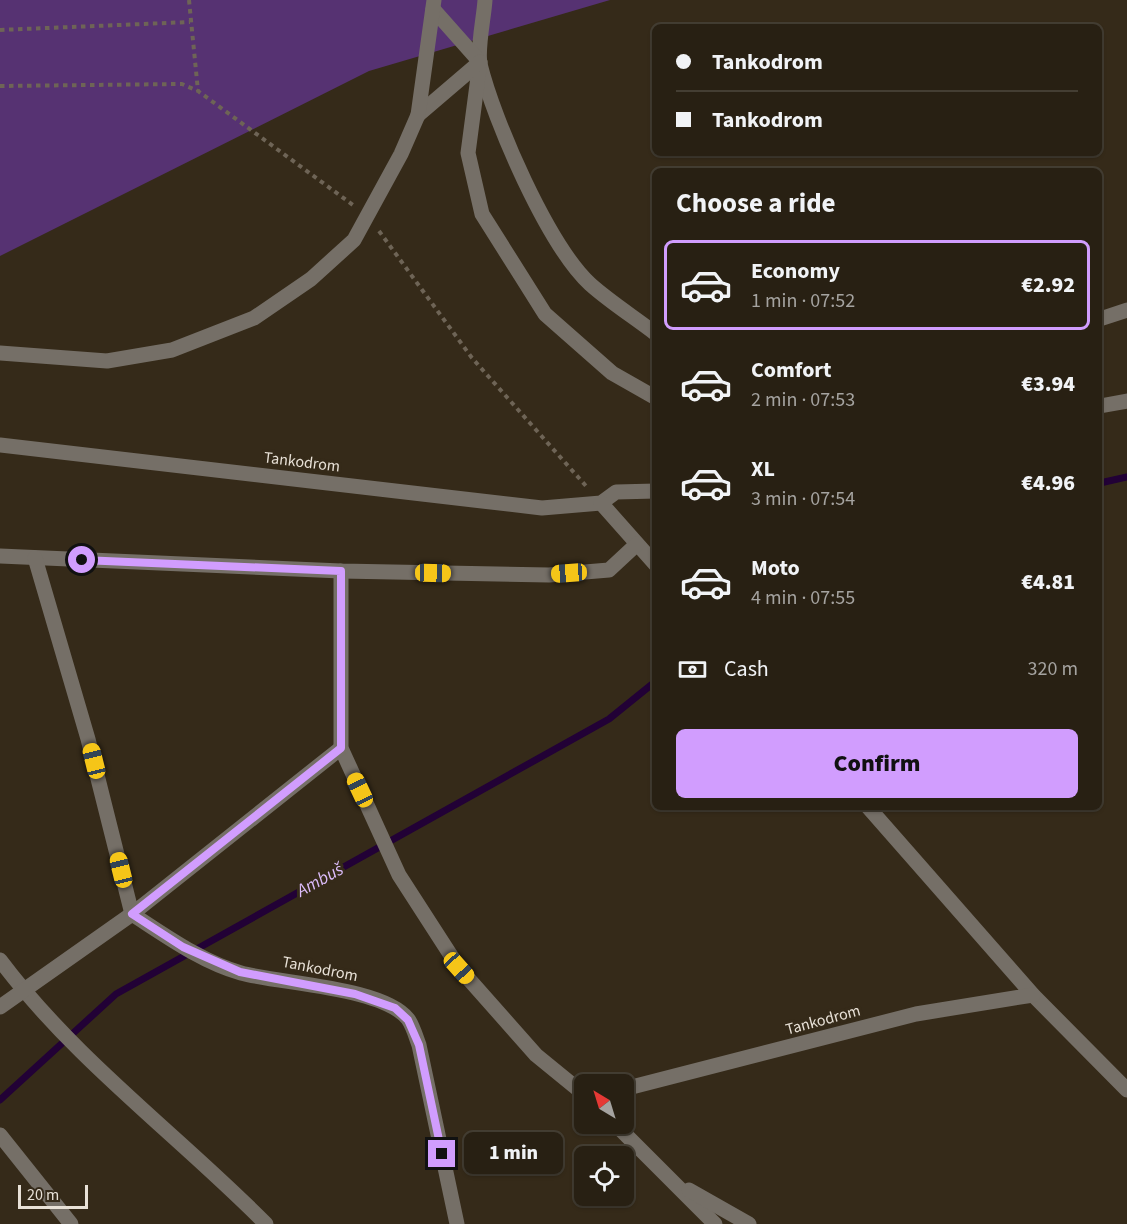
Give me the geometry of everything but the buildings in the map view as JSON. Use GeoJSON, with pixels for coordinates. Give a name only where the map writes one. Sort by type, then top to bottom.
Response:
{"type":"FeatureCollection","features":[{"type":"Feature","properties":{"kind":"lane"},"geometry":{"type":"LineString","coordinates":[[485,0],[480,62],[468,153],[482,214],[545,314],[612,373],[652,396]]}},
{"type":"Feature","properties":{"kind":"lane"},"geometry":{"type":"LineString","coordinates":[[433,4],[480,62],[503,129],[538,209],[563,250],[589,283],[652,331]]}},
{"type":"Feature","properties":{"kind":"lane"},"geometry":{"type":"LineString","coordinates":[[0,353],[107,361],[172,350],[229,330],[254,318],[311,279],[354,240],[418,115],[433,4]]}},
{"type":"Feature","properties":{"kind":"lane"},"geometry":{"type":"LineString","coordinates":[[418,115],[480,62]]}},
{"type":"Feature","properties":{"kind":"lane"},"geometry":{"type":"LineString","coordinates":[[1102,318],[1127,310]]}},
{"type":"Feature","properties":{"kind":"lane"},"geometry":{"type":"LineString","coordinates":[[1102,406],[1127,400]]}},
{"type":"Feature","properties":{"kind":"lane","name":"Tankodrom"},"geometry":{"type":"LineString","coordinates":[[0,445],[542,508],[601,503],[616,492],[652,491]]}},
{"type":"Feature","properties":{"kind":"lane"},"geometry":{"type":"LineString","coordinates":[[601,503],[652,561]]}},
{"type":"Feature","properties":{"kind":"lane"},"geometry":{"type":"LineString","coordinates":[[0,556],[341,571],[549,575],[609,570],[637,544]]}},
{"type":"Feature","properties":{"kind":"lane"},"geometry":{"type":"LineString","coordinates":[[35,558],[88,739],[132,914]]}},
{"type":"Feature","properties":{"kind":"lane"},"geometry":{"type":"LineString","coordinates":[[341,571],[341,748],[399,875],[459,968],[536,1055],[574,1086]]}},
{"type":"Feature","properties":{"kind":"lane"},"geometry":{"type":"LineString","coordinates":[[0,1007],[132,914],[341,748]]}},
{"type":"Feature","properties":{"kind":"lane"},"geometry":{"type":"LineString","coordinates":[[871,810],[1033,995],[1127,1090]]}},
{"type":"Feature","properties":{"kind":"lane","name":"Tankodrom"},"geometry":{"type":"LineString","coordinates":[[132,914],[183,947],[240,972],[355,994],[395,1008],[408,1020],[419,1045],[457,1224]]}},
{"type":"Feature","properties":{"kind":"lane"},"geometry":{"type":"LineString","coordinates":[[0,960],[22,990],[128,1097],[233,1190],[266,1224]]}},
{"type":"Feature","properties":{"kind":"lane","name":"Tankodrom"},"geometry":{"type":"LineString","coordinates":[[634,1086],[916,1014],[1033,995]]}},
{"type":"Feature","properties":{"kind":"lane"},"geometry":{"type":"LineString","coordinates":[[625,1134],[715,1224]]}},
{"type":"Feature","properties":{"kind":"lane"},"geometry":{"type":"LineString","coordinates":[[0,1135],[71,1224]]}},
{"type":"Feature","properties":{"kind":"lane"},"geometry":{"type":"LineString","coordinates":[[675,1182],[749,1224]]}},
{"type":"Feature","properties":{"kind":"path"},"geometry":{"type":"LineString","coordinates":[[189,0],[198,91]]}},
{"type":"Feature","properties":{"kind":"path"},"geometry":{"type":"LineString","coordinates":[[0,30],[190,22]]}},
{"type":"Feature","properties":{"kind":"path"},"geometry":{"type":"LineString","coordinates":[[0,86],[182,84],[198,91],[368,216],[472,358],[601,503]]}},
{"type":"Feature","properties":{"kind":"shaded area"},"geometry":{"type":"Polygon","coordinates":[[[0,0],[610,0],[369,71],[0,256],[0,0]]]}},
{"type":"Feature","properties":{"kind":"waterway","name":"Ambuš"},"geometry":{"type":"LineString","coordinates":[[1102,483],[1127,477]]}},
{"type":"Feature","properties":{"kind":"waterway","name":"Ambuš"},"geometry":{"type":"LineString","coordinates":[[0,1100],[116,994],[609,719],[652,684]]}},
{"type":"Feature","properties":{"kind":"route"},"geometry":{"type":"LineString","coordinates":[[82,560],[341,571],[341,748],[132,914],[183,947],[240,972],[355,994],[395,1008],[408,1020],[419,1045],[442,1154]]}}]}
